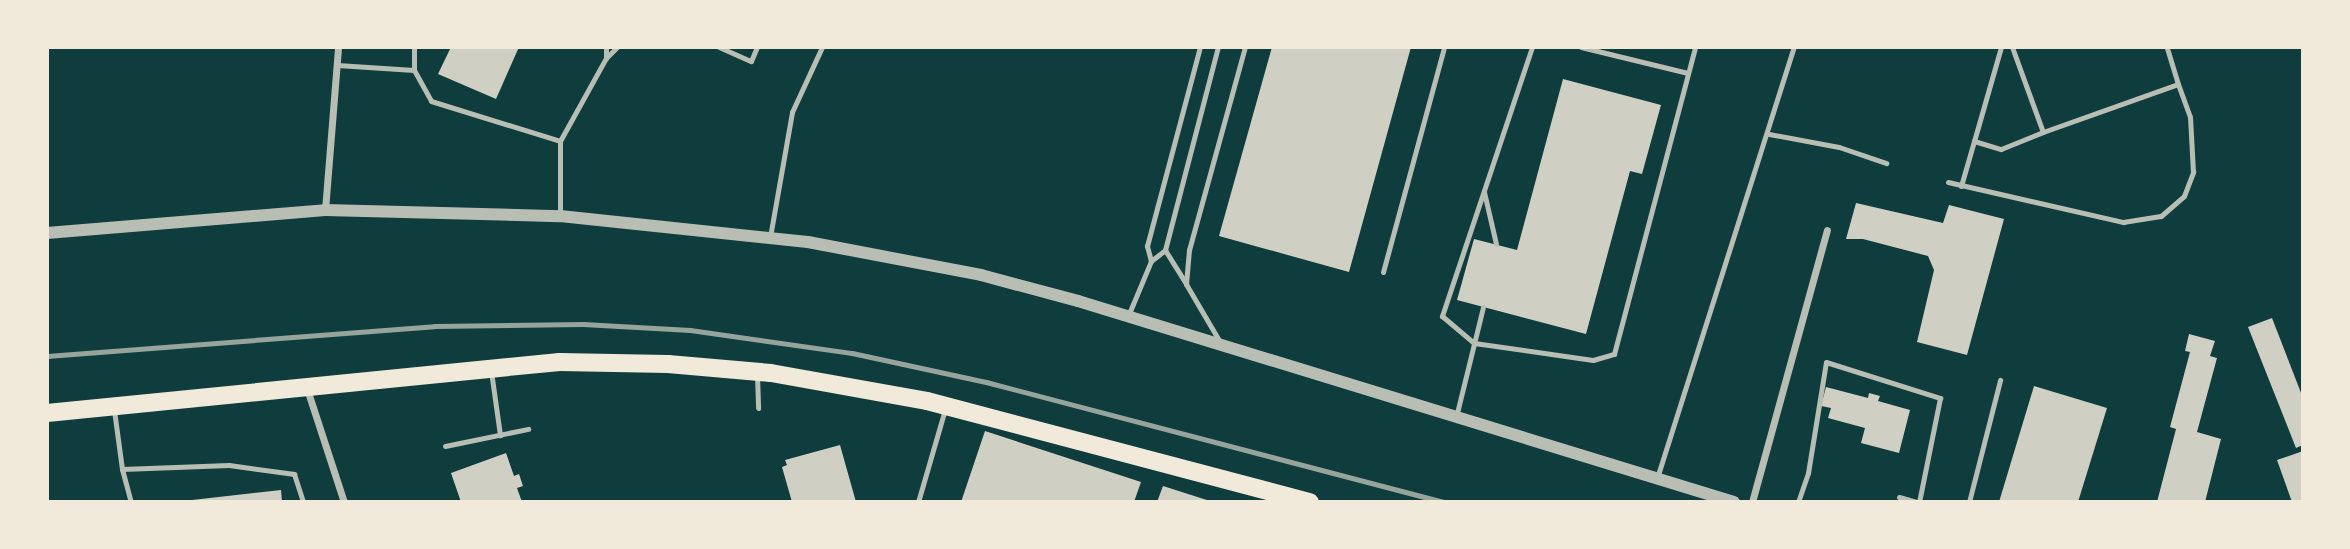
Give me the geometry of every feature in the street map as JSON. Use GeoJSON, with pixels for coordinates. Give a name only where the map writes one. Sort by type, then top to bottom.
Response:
{"type":"FeatureCollection","features":[{"type":"Feature","properties":{"kind":"main road"},"geometry":{"type":"LineString","coordinates":[[47,413],[305,385],[581,362],[757,372],[946,406],[1310,502]]}},
{"type":"Feature","properties":{"kind":"street"},"geometry":{"type":"LineString","coordinates":[[325,210],[338,47]]}},
{"type":"Feature","properties":{"kind":"street"},"geometry":{"type":"LineString","coordinates":[[47,233],[325,210],[559,216],[770,237],[981,275],[1220,342],[1656,481],[1734,502]]}},
{"type":"Feature","properties":{"kind":"street"},"geometry":{"type":"LineString","coordinates":[[1752,502],[1827,230]]}},
{"type":"Feature","properties":{"kind":"street"},"geometry":{"type":"LineString","coordinates":[[305,385],[344,502]]}},
{"type":"Feature","properties":{"kind":"lane"},"geometry":{"type":"LineString","coordinates":[[414,47],[414,70],[431,101],[560,141]]}},
{"type":"Feature","properties":{"kind":"lane"},"geometry":{"type":"LineString","coordinates":[[606,58],[607,47]]}},
{"type":"Feature","properties":{"kind":"lane"},"geometry":{"type":"LineString","coordinates":[[559,216],[560,141],[606,58],[617,47]]}},
{"type":"Feature","properties":{"kind":"lane"},"geometry":{"type":"LineString","coordinates":[[719,47],[751,61],[757,47]]}},
{"type":"Feature","properties":{"kind":"lane"},"geometry":{"type":"LineString","coordinates":[[770,237],[792,112],[822,47]]}},
{"type":"Feature","properties":{"kind":"lane"},"geometry":{"type":"LineString","coordinates":[[1151,261],[1147,246],[1200,47]]}},
{"type":"Feature","properties":{"kind":"lane"},"geometry":{"type":"LineString","coordinates":[[1128,316],[1151,261],[1165,250],[1218,47]]}},
{"type":"Feature","properties":{"kind":"lane"},"geometry":{"type":"LineString","coordinates":[[1186,284],[1189,250],[1245,47]]}},
{"type":"Feature","properties":{"kind":"lane"},"geometry":{"type":"LineString","coordinates":[[1383,272],[1444,47]]}},
{"type":"Feature","properties":{"kind":"lane"},"geometry":{"type":"LineString","coordinates":[[1532,47],[1441,316],[1474,344],[1594,360],[1614,354],[1695,47]]}},
{"type":"Feature","properties":{"kind":"lane"},"geometry":{"type":"LineString","coordinates":[[1581,47],[1688,73]]}},
{"type":"Feature","properties":{"kind":"lane"},"geometry":{"type":"LineString","coordinates":[[1656,481],[1769,134],[1794,47]]}},
{"type":"Feature","properties":{"kind":"lane"},"geometry":{"type":"LineString","coordinates":[[1961,186],[2001,47]]}},
{"type":"Feature","properties":{"kind":"lane"},"geometry":{"type":"LineString","coordinates":[[2012,47],[2043,132]]}},
{"type":"Feature","properties":{"kind":"lane"},"geometry":{"type":"LineString","coordinates":[[1948,182],[2123,222],[2161,216],[2185,196],[2193,172],[2190,117],[2167,47]]}},
{"type":"Feature","properties":{"kind":"lane"},"geometry":{"type":"LineString","coordinates":[[337,65],[414,70]]}},
{"type":"Feature","properties":{"kind":"lane"},"geometry":{"type":"LineString","coordinates":[[1974,141],[2001,149],[2178,84]]}},
{"type":"Feature","properties":{"kind":"lane"},"geometry":{"type":"LineString","coordinates":[[1769,134],[1839,147],[1886,163]]}},
{"type":"Feature","properties":{"kind":"lane"},"geometry":{"type":"LineString","coordinates":[[1484,192],[1496,244]]}},
{"type":"Feature","properties":{"kind":"lane"},"geometry":{"type":"LineString","coordinates":[[1165,250],[1220,342]]}},
{"type":"Feature","properties":{"kind":"lane"},"geometry":{"type":"LineString","coordinates":[[1456,417],[1483,307]]}},
{"type":"Feature","properties":{"kind":"lane"},"geometry":{"type":"LineString","coordinates":[[1798,502],[1808,473],[1826,362],[1940,398],[1918,502],[1899,497]]}},
{"type":"Feature","properties":{"kind":"lane"},"geometry":{"type":"LineString","coordinates":[[490,368],[500,435]]}},
{"type":"Feature","properties":{"kind":"lane"},"geometry":{"type":"LineString","coordinates":[[757,372],[758,408]]}},
{"type":"Feature","properties":{"kind":"lane"},"geometry":{"type":"LineString","coordinates":[[1969,502],[2000,380]]}},
{"type":"Feature","properties":{"kind":"lane"},"geometry":{"type":"LineString","coordinates":[[113,406],[122,469],[131,502]]}},
{"type":"Feature","properties":{"kind":"lane"},"geometry":{"type":"LineString","coordinates":[[918,502],[946,406]]}},
{"type":"Feature","properties":{"kind":"lane"},"geometry":{"type":"LineString","coordinates":[[445,446],[528,429]]}},
{"type":"Feature","properties":{"kind":"lane"},"geometry":{"type":"LineString","coordinates":[[122,469],[229,465],[294,474],[303,502]]}},
{"type":"Feature","properties":{"kind":"building"},"geometry":{"type":"Polygon","coordinates":[[[451,47],[519,47],[496,99],[438,74],[451,47]]]}},
{"type":"Feature","properties":{"kind":"building"},"geometry":{"type":"Polygon","coordinates":[[[1272,47],[1411,47],[1349,272],[1219,236],[1272,47]]]}},
{"type":"Feature","properties":{"kind":"building"},"geometry":{"type":"Polygon","coordinates":[[[1563,79],[1661,105],[1642,174],[1630,171],[1586,334],[1457,300],[1474,239],[1517,250],[1563,79]]]}},
{"type":"Feature","properties":{"kind":"building"},"geometry":{"type":"Polygon","coordinates":[[[1856,203],[1943,223],[1949,205],[2004,219],[1967,355],[1917,342],[1934,270],[1928,256],[1863,239],[1846,239],[1856,203]]]}},
{"type":"Feature","properties":{"kind":"building"},"geometry":{"type":"Polygon","coordinates":[[[2272,318],[2303,398],[2303,445],[2296,448],[2248,327],[2272,318]]]}},
{"type":"Feature","properties":{"kind":"building"},"geometry":{"type":"Polygon","coordinates":[[[2189,334],[2215,341],[2210,356],[2217,358],[2197,432],[2221,439],[2205,502],[2157,502],[2176,429],[2170,427],[2190,352],[2185,351],[2189,334]]]}},
{"type":"Feature","properties":{"kind":"building"},"geometry":{"type":"Polygon","coordinates":[[[2034,386],[2107,408],[2078,502],[1999,502],[2034,386]]]}},
{"type":"Feature","properties":{"kind":"building"},"geometry":{"type":"Polygon","coordinates":[[[1826,387],[1868,398],[1869,393],[1880,396],[1878,401],[1910,410],[1899,453],[1861,443],[1865,428],[1828,418],[1831,408],[1821,406],[1826,387]]]}},
{"type":"Feature","properties":{"kind":"building"},"geometry":{"type":"Polygon","coordinates":[[[985,431],[1141,482],[1134,502],[961,502],[985,431]]]}},
{"type":"Feature","properties":{"kind":"building"},"geometry":{"type":"Polygon","coordinates":[[[840,445],[856,502],[792,502],[782,467],[787,465],[785,460],[840,445]]]}},
{"type":"Feature","properties":{"kind":"building"},"geometry":{"type":"Polygon","coordinates":[[[2303,451],[2303,502],[2292,502],[2277,460],[2303,451]]]}},
{"type":"Feature","properties":{"kind":"building"},"geometry":{"type":"Polygon","coordinates":[[[506,453],[514,476],[519,474],[523,486],[517,488],[522,502],[461,502],[451,473],[506,453]]]}},
{"type":"Feature","properties":{"kind":"building"},"geometry":{"type":"Polygon","coordinates":[[[1163,486],[1210,501],[1210,502],[1157,502],[1163,486]]]}},
{"type":"Feature","properties":{"kind":"building"},"geometry":{"type":"Polygon","coordinates":[[[281,490],[282,502],[192,502],[192,500],[281,490]]]}},
{"type":"Feature","properties":{"kind":"railway"},"geometry":{"type":"LineString","coordinates":[[47,356],[434,326],[583,324],[690,330],[852,353],[986,382],[1444,502]]}}]}
